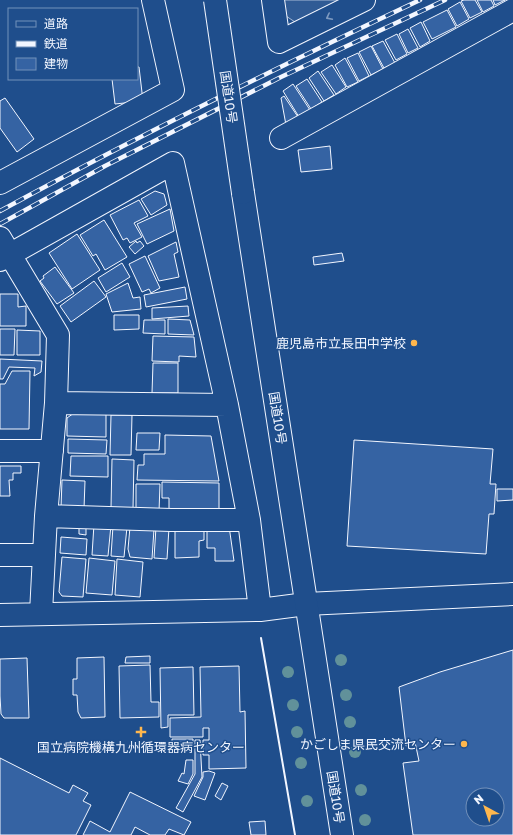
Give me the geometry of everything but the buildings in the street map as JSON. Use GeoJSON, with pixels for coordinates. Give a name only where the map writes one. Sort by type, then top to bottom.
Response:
{"type":"FeatureCollection","features":[{"type":"Feature","properties":{"kind":"main road"},"geometry":{"type":"LineString","coordinates":[[0,183],[173,90],[153,0]]}},
{"type":"Feature","properties":{"kind":"main road","name":"国道10号"},"geometry":{"type":"LineString","coordinates":[[215,0],[243,193],[342,835]]}},
{"type":"Feature","properties":{"kind":"main road"},"geometry":{"type":"LineString","coordinates":[[273,0],[279,42],[364,0]]}},
{"type":"Feature","properties":{"kind":"main road"},"geometry":{"type":"LineString","coordinates":[[281,138],[513,10]]}},
{"type":"Feature","properties":{"kind":"main road"},"geometry":{"type":"LineString","coordinates":[[41,613],[46,516],[56,403],[58,335],[3,250],[173,164],[227,405],[249,520],[260,610]]}},
{"type":"Feature","properties":{"kind":"main road"},"geometry":{"type":"LineString","coordinates":[[56,403],[227,405]]}},
{"type":"Feature","properties":{"kind":"main road"},"geometry":{"type":"LineString","coordinates":[[0,451],[52,451]]}},
{"type":"Feature","properties":{"kind":"main road"},"geometry":{"type":"LineString","coordinates":[[46,516],[171,520],[249,520]]}},
{"type":"Feature","properties":{"kind":"main road"},"geometry":{"type":"LineString","coordinates":[[0,555],[44,555]]}},
{"type":"Feature","properties":{"kind":"main road"},"geometry":{"type":"LineString","coordinates":[[0,615],[41,613],[260,610],[306,604],[513,594]]}},
{"type":"Feature","properties":{"kind":"shaded area"},"geometry":{"type":"Polygon","coordinates":[[[282,0],[345,0],[298,24],[286,16],[282,0]]]}},
{"type":"Feature","properties":{"kind":"railway"},"geometry":{"type":"LineString","coordinates":[[0,211],[208,102],[420,0]]}},
{"type":"Feature","properties":{"kind":"railway"},"geometry":{"type":"LineString","coordinates":[[0,224],[105,166],[281,77],[445,0]]}},
{"type":"Feature","properties":{"kind":"wall"},"geometry":{"type":"LineString","coordinates":[[261,638],[295,835]]}},
{"type":"Feature","properties":{"kind":"place","name":"鹿児島市立長田中学校"},"geometry":{"type":"Point","coordinates":[414,343]}},
{"type":"Feature","properties":{"kind":"place","name":"国立病院機構九州循環器病センター"},"geometry":{"type":"Point","coordinates":[141,732]}},
{"type":"Feature","properties":{"kind":"place","name":"かごしま県民交流センター"},"geometry":{"type":"Point","coordinates":[464,744]}}]}
